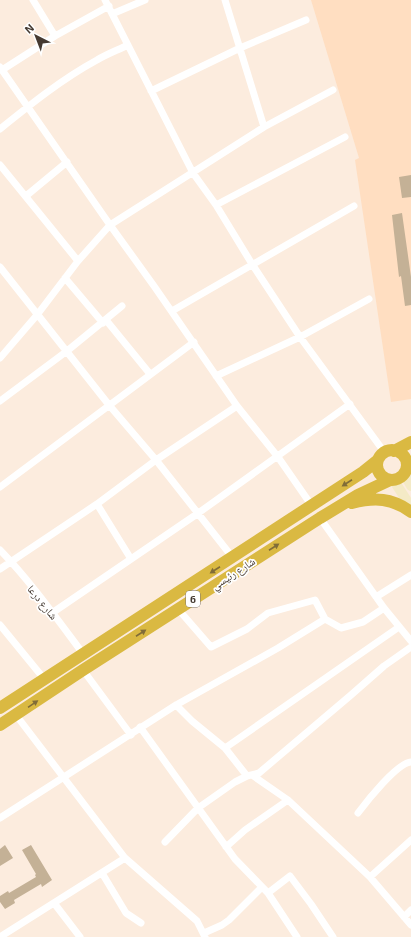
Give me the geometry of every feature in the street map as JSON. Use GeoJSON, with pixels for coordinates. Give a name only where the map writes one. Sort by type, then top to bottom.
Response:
{"type":"FeatureCollection","features":[{"type":"Feature","properties":{"kind":"highway","name":"شارع رئيسي"},"geometry":{"type":"LineString","coordinates":[[3,706],[233,558],[363,472],[386,454],[411,442]]}},
{"type":"Feature","properties":{"kind":"highway"},"geometry":{"type":"LineString","coordinates":[[386,454],[400,454],[405,459],[407,471],[399,478],[391,480],[383,477],[378,471],[377,464],[386,454]]}},
{"type":"Feature","properties":{"kind":"highway","name":"شارع رئيسي"},"geometry":{"type":"LineString","coordinates":[[0,725],[334,509],[358,495],[391,480]]}},
{"type":"Feature","properties":{"kind":"highway"},"geometry":{"type":"LineString","coordinates":[[334,509],[363,500],[381,499],[397,504],[411,512]]}},
{"type":"Feature","properties":{"kind":"highway"},"geometry":{"type":"LineString","coordinates":[[3,706],[15,716]]}},
{"type":"Feature","properties":{"kind":"street"},"geometry":{"type":"LineString","coordinates":[[33,0],[54,36]]}},
{"type":"Feature","properties":{"kind":"street"},"geometry":{"type":"LineString","coordinates":[[112,14],[145,0]]}},
{"type":"Feature","properties":{"kind":"street"},"geometry":{"type":"LineString","coordinates":[[225,0],[264,127]]}},
{"type":"Feature","properties":{"kind":"street"},"geometry":{"type":"LineString","coordinates":[[312,506],[278,457],[237,406],[194,342],[1,69],[107,3],[193,172],[216,205],[252,264],[300,337],[386,454]]}},
{"type":"Feature","properties":{"kind":"street"},"geometry":{"type":"LineString","coordinates":[[151,91],[240,48],[306,20]]}},
{"type":"Feature","properties":{"kind":"street"},"geometry":{"type":"LineString","coordinates":[[0,129],[67,78],[88,65],[128,45]]}},
{"type":"Feature","properties":{"kind":"street"},"geometry":{"type":"LineString","coordinates":[[0,358],[37,315],[78,261],[110,225],[264,127],[333,90]]}},
{"type":"Feature","properties":{"kind":"street"},"geometry":{"type":"LineString","coordinates":[[216,205],[345,137]]}},
{"type":"Feature","properties":{"kind":"street"},"geometry":{"type":"LineString","coordinates":[[26,196],[67,162]]}},
{"type":"Feature","properties":{"kind":"street"},"geometry":{"type":"LineString","coordinates":[[0,165],[78,261]]}},
{"type":"Feature","properties":{"kind":"street"},"geometry":{"type":"LineString","coordinates":[[172,311],[354,206]]}},
{"type":"Feature","properties":{"kind":"street"},"geometry":{"type":"LineString","coordinates":[[0,267],[233,558]]}},
{"type":"Feature","properties":{"kind":"street"},"geometry":{"type":"LineString","coordinates":[[65,278],[150,374]]}},
{"type":"Feature","properties":{"kind":"street"},"geometry":{"type":"LineString","coordinates":[[216,376],[300,337],[369,299]]}},
{"type":"Feature","properties":{"kind":"street"},"geometry":{"type":"LineString","coordinates":[[0,401],[67,352],[122,306]]}},
{"type":"Feature","properties":{"kind":"street"},"geometry":{"type":"LineString","coordinates":[[0,487],[194,342]]}},
{"type":"Feature","properties":{"kind":"street"},"geometry":{"type":"LineString","coordinates":[[52,613],[198,514],[350,404]]}},
{"type":"Feature","properties":{"kind":"street"},"geometry":{"type":"LineString","coordinates":[[0,570],[11,561],[97,504],[156,460],[237,406]]}},
{"type":"Feature","properties":{"kind":"street"},"geometry":{"type":"LineString","coordinates":[[407,471],[411,486]]}},
{"type":"Feature","properties":{"kind":"street"},"geometry":{"type":"LineString","coordinates":[[391,480],[399,488],[411,507]]}},
{"type":"Feature","properties":{"kind":"street"},"geometry":{"type":"LineString","coordinates":[[97,504],[131,559]]}},
{"type":"Feature","properties":{"kind":"street"},"geometry":{"type":"LineString","coordinates":[[320,518],[384,608],[411,641]]}},
{"type":"Feature","properties":{"kind":"street","name":"شارع درعا"},"geometry":{"type":"LineString","coordinates":[[0,550],[11,561],[84,655]]}},
{"type":"Feature","properties":{"kind":"street"},"geometry":{"type":"LineString","coordinates":[[376,597],[411,574]]}},
{"type":"Feature","properties":{"kind":"street"},"geometry":{"type":"LineString","coordinates":[[178,609],[211,647],[247,629],[268,613],[315,600],[325,619],[341,628],[363,622],[384,608]]}},
{"type":"Feature","properties":{"kind":"street"},"geometry":{"type":"LineString","coordinates":[[0,818],[176,705],[278,648],[325,619]]}},
{"type":"Feature","properties":{"kind":"street"},"geometry":{"type":"LineString","coordinates":[[0,625],[45,680]]}},
{"type":"Feature","properties":{"kind":"street"},"geometry":{"type":"LineString","coordinates":[[225,748],[399,627]]}},
{"type":"Feature","properties":{"kind":"street"},"geometry":{"type":"LineString","coordinates":[[165,842],[198,808],[235,782],[249,775],[259,773],[384,666],[411,647]]}},
{"type":"Feature","properties":{"kind":"street"},"geometry":{"type":"LineString","coordinates":[[83,670],[131,735]]}},
{"type":"Feature","properties":{"kind":"street"},"geometry":{"type":"LineString","coordinates":[[176,705],[192,721],[225,748],[249,775],[288,800],[370,877],[411,925]]}},
{"type":"Feature","properties":{"kind":"street"},"geometry":{"type":"LineString","coordinates":[[15,716],[126,858],[197,921],[204,935],[229,920],[262,887]]}},
{"type":"Feature","properties":{"kind":"street"},"geometry":{"type":"LineString","coordinates":[[140,728],[235,859],[268,893],[297,937]]}},
{"type":"Feature","properties":{"kind":"street"},"geometry":{"type":"LineString","coordinates":[[358,813],[383,782],[406,763],[411,762]]}},
{"type":"Feature","properties":{"kind":"street"},"geometry":{"type":"LineString","coordinates":[[226,847],[245,830],[288,800]]}},
{"type":"Feature","properties":{"kind":"street"},"geometry":{"type":"LineString","coordinates":[[370,877],[411,840]]}},
{"type":"Feature","properties":{"kind":"street"},"geometry":{"type":"LineString","coordinates":[[0,936],[126,858]]}},
{"type":"Feature","properties":{"kind":"street"},"geometry":{"type":"LineString","coordinates":[[102,873],[126,913],[141,923]]}},
{"type":"Feature","properties":{"kind":"street"},"geometry":{"type":"LineString","coordinates":[[268,893],[290,876],[333,937]]}},
{"type":"Feature","properties":{"kind":"street"},"geometry":{"type":"LineString","coordinates":[[54,903],[80,937]]}},
{"type":"Feature","properties":{"kind":"street"},"geometry":{"type":"LineString","coordinates":[[404,917],[411,910]]}},
{"type":"Feature","properties":{"kind":"shaded area"},"geometry":{"type":"Polygon","coordinates":[[[311,0],[411,0],[411,399],[391,402],[355,160],[359,158],[311,0]]]}},
{"type":"Feature","properties":{"kind":"building"},"geometry":{"type":"Polygon","coordinates":[[[411,175],[411,197],[402,198],[399,177],[411,175]]]}},
{"type":"Feature","properties":{"kind":"building"},"geometry":{"type":"Polygon","coordinates":[[[402,213],[411,277],[411,305],[405,306],[401,276],[399,277],[392,215],[402,213]]]}},
{"type":"Feature","properties":{"kind":"building"},"geometry":{"type":"Polygon","coordinates":[[[5,845],[13,858],[0,866],[0,849],[5,845]]]}},
{"type":"Feature","properties":{"kind":"building"},"geometry":{"type":"Polygon","coordinates":[[[31,845],[52,880],[42,887],[41,884],[14,900],[15,903],[5,909],[0,902],[0,896],[8,891],[9,893],[36,877],[36,874],[22,850],[31,845]]]}}]}
